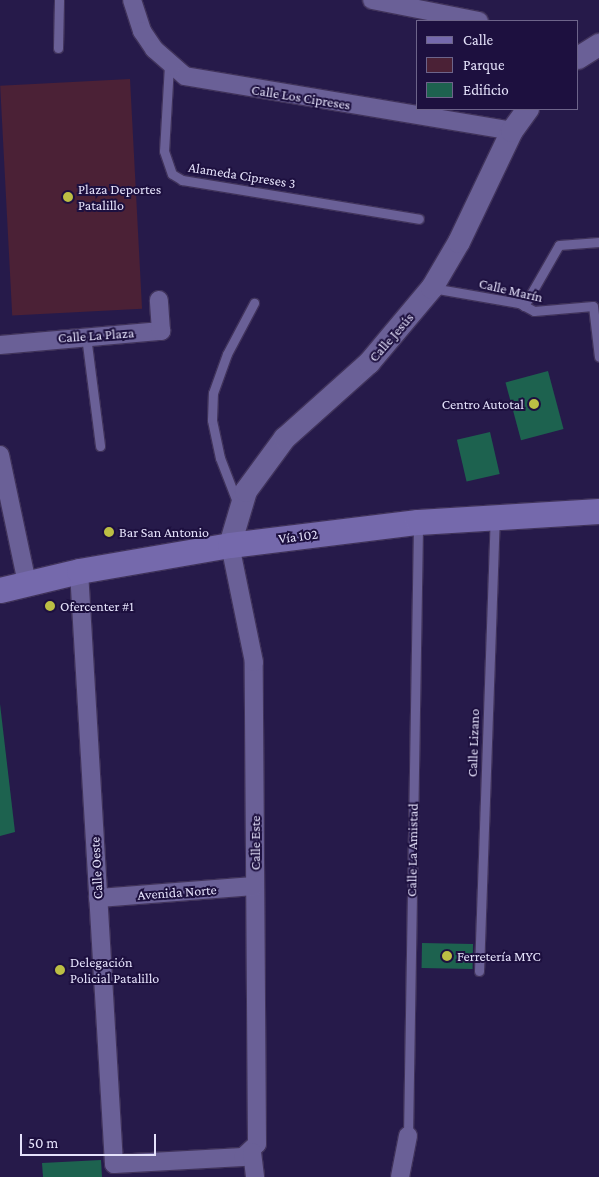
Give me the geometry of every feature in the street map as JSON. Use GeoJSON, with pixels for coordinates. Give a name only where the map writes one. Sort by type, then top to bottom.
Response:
{"type":"FeatureCollection","features":[{"type":"Feature","properties":{"kind":"main road","name":"Vía 102"},"geometry":{"type":"LineString","coordinates":[[0,590],[79,571],[230,544],[418,522],[599,511]]}},
{"type":"Feature","properties":{"kind":"street","name":"Calle Los Cipreses"},"geometry":{"type":"LineString","coordinates":[[132,0],[142,31],[169,65],[205,81],[512,131]]}},
{"type":"Feature","properties":{"kind":"street"},"geometry":{"type":"LineString","coordinates":[[372,0],[474,20]]}},
{"type":"Feature","properties":{"kind":"street","name":"Calle Jesús"},"geometry":{"type":"LineString","coordinates":[[230,544],[246,491],[284,438],[369,363],[432,288],[459,242],[512,131],[527,110]]}},
{"type":"Feature","properties":{"kind":"street","name":"Calle La Plaza"},"geometry":{"type":"LineString","coordinates":[[0,345],[86,336],[161,331],[159,300]]}},
{"type":"Feature","properties":{"kind":"street"},"geometry":{"type":"LineString","coordinates":[[0,455],[27,584]]}},
{"type":"Feature","properties":{"kind":"street","name":"Calle Este"},"geometry":{"type":"LineString","coordinates":[[230,544],[254,662],[255,1177]]}},
{"type":"Feature","properties":{"kind":"street","name":"Calle Oeste"},"geometry":{"type":"LineString","coordinates":[[79,571],[114,1164],[243,1157],[254,1148]]}},
{"type":"Feature","properties":{"kind":"street","name":"Avenida Norte"},"geometry":{"type":"LineString","coordinates":[[98,898],[255,886]]}},
{"type":"Feature","properties":{"kind":"street","name":"Calle La Amistad"},"geometry":{"type":"LineString","coordinates":[[400,1177],[408,1136]]}},
{"type":"Feature","properties":{"kind":"lane"},"geometry":{"type":"LineString","coordinates":[[58,48],[59,0]]}},
{"type":"Feature","properties":{"kind":"lane","name":"Alameda Cipreses 3"},"geometry":{"type":"LineString","coordinates":[[169,65],[164,151],[172,174],[182,180],[419,219]]}},
{"type":"Feature","properties":{"kind":"lane"},"geometry":{"type":"LineString","coordinates":[[524,306],[560,245],[599,242]]}},
{"type":"Feature","properties":{"kind":"lane","name":"Calle Marín"},"geometry":{"type":"LineString","coordinates":[[432,288],[524,306],[545,312],[593,306],[599,357]]}},
{"type":"Feature","properties":{"kind":"lane"},"geometry":{"type":"LineString","coordinates":[[240,510],[220,458],[212,420],[213,393],[227,354],[254,303]]}},
{"type":"Feature","properties":{"kind":"lane"},"geometry":{"type":"LineString","coordinates":[[86,336],[100,446]]}},
{"type":"Feature","properties":{"kind":"lane","name":"Calle Lizano"},"geometry":{"type":"LineString","coordinates":[[480,971],[495,516]]}},
{"type":"Feature","properties":{"kind":"lane","name":"Calle La Amistad"},"geometry":{"type":"LineString","coordinates":[[408,1136],[418,522]]}},
{"type":"Feature","properties":{"kind":"green space","name":"Plaza Deportes Patalillo"},"geometry":{"type":"Polygon","coordinates":[[[130,79],[142,309],[12,315],[0,86],[130,79]]]}},
{"type":"Feature","properties":{"kind":"building","name":"Centro Autotal"},"geometry":{"type":"Polygon","coordinates":[[[548,371],[564,429],[521,440],[505,382],[548,371]]]}},
{"type":"Feature","properties":{"kind":"building"},"geometry":{"type":"Polygon","coordinates":[[[490,432],[500,474],[467,482],[457,440],[490,432]]]}},
{"type":"Feature","properties":{"kind":"building"},"geometry":{"type":"Polygon","coordinates":[[[0,704],[15,832],[0,836],[0,704]]]}},
{"type":"Feature","properties":{"kind":"building","name":"Ferretería MYC"},"geometry":{"type":"Polygon","coordinates":[[[422,943],[473,944],[473,969],[422,968],[422,943]]]}},
{"type":"Feature","properties":{"kind":"building"},"geometry":{"type":"Polygon","coordinates":[[[101,1160],[102,1177],[43,1177],[42,1163],[101,1160]]]}},
{"type":"Feature","properties":{"kind":"place","name":"Plaza Deportes Patalillo"},"geometry":{"type":"Point","coordinates":[68,197]}},
{"type":"Feature","properties":{"kind":"place","name":"Centro Autotal"},"geometry":{"type":"Point","coordinates":[534,404]}},
{"type":"Feature","properties":{"kind":"place","name":"Bar San Antonio"},"geometry":{"type":"Point","coordinates":[109,532]}},
{"type":"Feature","properties":{"kind":"place","name":"Ofercenter #1"},"geometry":{"type":"Point","coordinates":[50,606]}},
{"type":"Feature","properties":{"kind":"place","name":"Ferretería MYC"},"geometry":{"type":"Point","coordinates":[447,956]}},
{"type":"Feature","properties":{"kind":"place","name":"Delegación Policial Patalillo"},"geometry":{"type":"Point","coordinates":[60,970]}}]}
